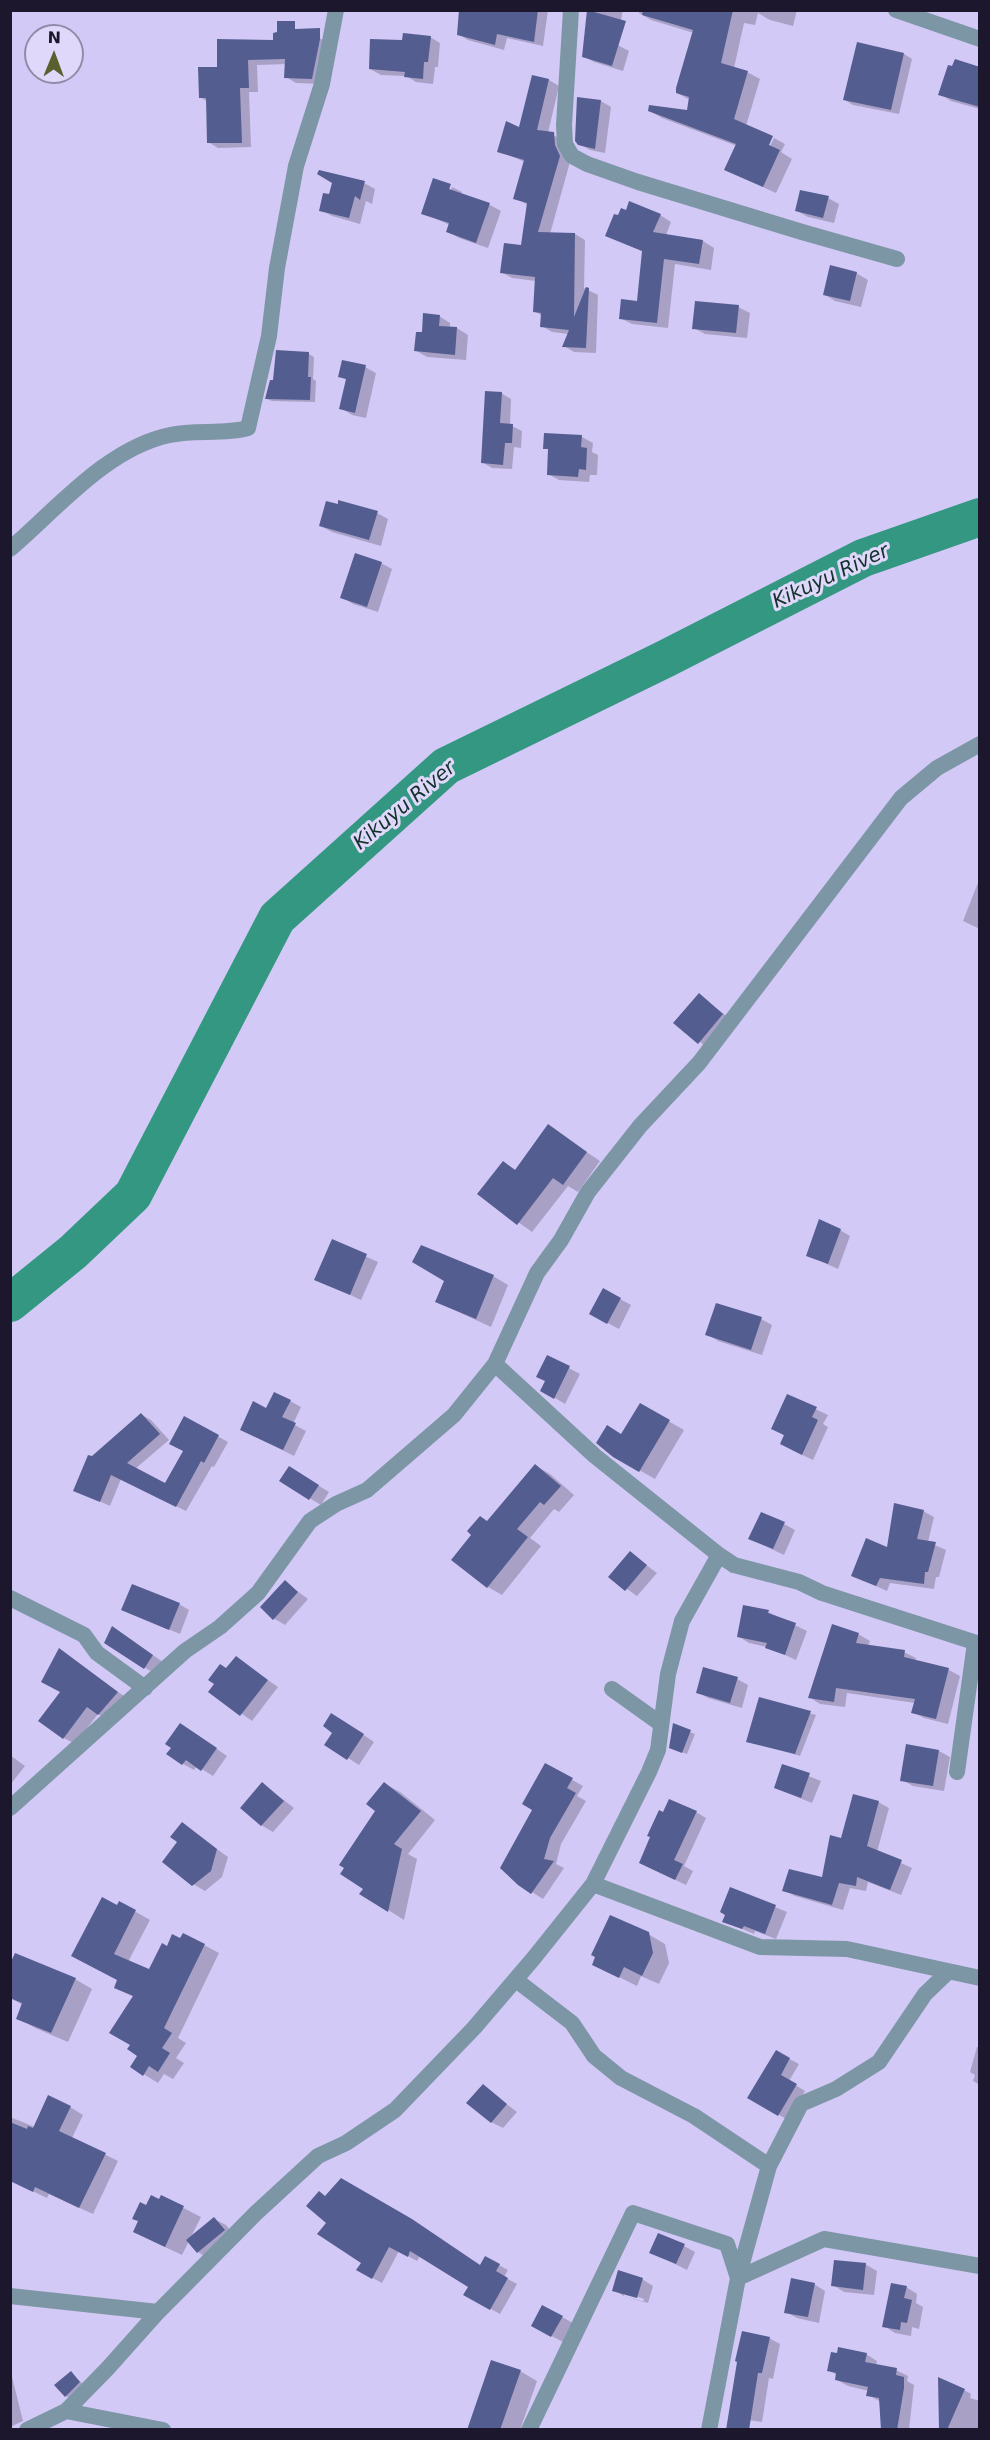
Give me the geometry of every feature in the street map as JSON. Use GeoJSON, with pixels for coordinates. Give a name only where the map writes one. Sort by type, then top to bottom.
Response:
{"type":"FeatureCollection","features":[{"type":"Feature","properties":{"kind":"street"},"geometry":{"type":"LineString","coordinates":[[10,549],[49,516],[82,482],[127,452],[170,435],[248,428],[270,336],[277,268],[296,166],[322,84],[336,10]]}},
{"type":"Feature","properties":{"kind":"street"},"geometry":{"type":"LineString","coordinates":[[571,10],[564,125],[565,144],[572,156],[587,164],[638,182],[802,232],[897,258]]}},
{"type":"Feature","properties":{"kind":"street"},"geometry":{"type":"LineString","coordinates":[[896,10],[980,39]]}},
{"type":"Feature","properties":{"kind":"street"},"geometry":{"type":"LineString","coordinates":[[10,1808],[185,1650],[220,1627],[258,1593],[310,1521],[336,1504],[367,1490],[454,1415],[495,1364],[537,1273],[561,1240],[588,1192],[640,1126],[699,1063],[900,798],[937,768],[980,744]]}},
{"type":"Feature","properties":{"kind":"street"},"geometry":{"type":"LineString","coordinates":[[495,1364],[595,1456],[719,1556],[734,1565],[799,1582],[822,1593],[977,1643],[957,1772]]}},
{"type":"Feature","properties":{"kind":"street"},"geometry":{"type":"LineString","coordinates":[[27,2430],[66,2411],[158,2312],[256,2213],[318,2156],[346,2144],[395,2110],[474,2028],[593,1884],[658,1750],[668,1674],[682,1622],[719,1556]]}},
{"type":"Feature","properties":{"kind":"street"},"geometry":{"type":"LineString","coordinates":[[10,1598],[84,1635],[97,1653],[145,1688]]}},
{"type":"Feature","properties":{"kind":"street"},"geometry":{"type":"LineString","coordinates":[[612,1689],[661,1724]]}},
{"type":"Feature","properties":{"kind":"street"},"geometry":{"type":"LineString","coordinates":[[593,1884],[760,1947],[847,1949],[980,1978]]}},
{"type":"Feature","properties":{"kind":"street"},"geometry":{"type":"LineString","coordinates":[[709,2430],[738,2278],[769,2166],[801,2104],[836,2089],[879,2062],[925,1994],[948,1972]]}},
{"type":"Feature","properties":{"kind":"street"},"geometry":{"type":"LineString","coordinates":[[516,1980],[572,2024],[594,2056],[621,2078],[694,2116],[769,2166]]}},
{"type":"Feature","properties":{"kind":"street"},"geometry":{"type":"LineString","coordinates":[[529,2430],[633,2213],[727,2244],[738,2278]]}},
{"type":"Feature","properties":{"kind":"street"},"geometry":{"type":"LineString","coordinates":[[738,2278],[824,2240],[980,2266]]}},
{"type":"Feature","properties":{"kind":"street"},"geometry":{"type":"LineString","coordinates":[[10,2296],[158,2312]]}},
{"type":"Feature","properties":{"kind":"street"},"geometry":{"type":"LineString","coordinates":[[66,2411],[163,2430]]}},
{"type":"Feature","properties":{"kind":"building"},"geometry":{"type":"Polygon","coordinates":[[[459,10],[538,10],[534,42],[497,34],[495,45],[457,35],[459,10]]]}},
{"type":"Feature","properties":{"kind":"building"},"geometry":{"type":"Polygon","coordinates":[[[587,10],[626,21],[612,66],[582,57],[587,10]]]}},
{"type":"Feature","properties":{"kind":"building"},"geometry":{"type":"Polygon","coordinates":[[[643,10],[733,10],[721,63],[748,71],[734,119],[773,136],[769,145],[780,150],[763,187],[724,170],[736,144],[648,111],[649,105],[687,110],[689,97],[676,93],[676,88],[693,30],[642,15],[643,10]]]}},
{"type":"Feature","properties":{"kind":"building"},"geometry":{"type":"Polygon","coordinates":[[[277,21],[295,21],[295,29],[320,28],[312,79],[284,78],[285,59],[248,60],[249,88],[240,88],[242,143],[207,143],[206,98],[199,98],[198,67],[217,67],[217,39],[273,40],[273,33],[277,32],[277,21]]]}},
{"type":"Feature","properties":{"kind":"building"},"geometry":{"type":"Polygon","coordinates":[[[403,33],[431,36],[428,62],[424,62],[423,79],[404,77],[405,72],[369,69],[370,39],[402,40],[403,33]]]}},
{"type":"Feature","properties":{"kind":"building"},"geometry":{"type":"Polygon","coordinates":[[[857,42],[904,53],[891,110],[843,100],[857,42]]]}},
{"type":"Feature","properties":{"kind":"building"},"geometry":{"type":"Polygon","coordinates":[[[955,59],[980,67],[980,107],[938,95],[948,65],[952,66],[955,59]]]}},
{"type":"Feature","properties":{"kind":"building"},"geometry":{"type":"Polygon","coordinates":[[[532,75],[549,79],[537,130],[554,132],[555,145],[560,156],[538,232],[575,233],[574,317],[586,287],[589,288],[586,348],[562,347],[569,330],[540,327],[541,313],[533,312],[535,277],[500,273],[504,243],[521,245],[527,203],[513,199],[524,160],[497,152],[506,121],[519,127],[532,75]]]}},
{"type":"Feature","properties":{"kind":"building"},"geometry":{"type":"Polygon","coordinates":[[[577,97],[601,100],[595,149],[578,145],[575,141],[577,97]]]}},
{"type":"Feature","properties":{"kind":"building"},"geometry":{"type":"Polygon","coordinates":[[[319,170],[365,181],[360,200],[355,196],[349,218],[319,211],[323,193],[329,194],[332,183],[317,174],[319,170]]]}},
{"type":"Feature","properties":{"kind":"building"},"geometry":{"type":"Polygon","coordinates":[[[433,178],[451,184],[449,189],[490,203],[476,243],[446,232],[449,223],[421,214],[433,178]]]}},
{"type":"Feature","properties":{"kind":"building"},"geometry":{"type":"Polygon","coordinates":[[[800,190],[829,196],[823,218],[795,211],[800,190]]]}},
{"type":"Feature","properties":{"kind":"building"},"geometry":{"type":"Polygon","coordinates":[[[629,201],[661,214],[653,232],[703,240],[699,264],[664,259],[657,323],[619,319],[621,299],[637,301],[642,251],[605,236],[614,214],[618,215],[621,208],[626,210],[629,201]]]}},
{"type":"Feature","properties":{"kind":"building"},"geometry":{"type":"Polygon","coordinates":[[[830,265],[857,272],[850,301],[823,295],[830,265]]]}},
{"type":"Feature","properties":{"kind":"building"},"geometry":{"type":"Polygon","coordinates":[[[695,301],[739,305],[736,333],[692,329],[695,301]]]}},
{"type":"Feature","properties":{"kind":"building"},"geometry":{"type":"Polygon","coordinates":[[[423,313],[440,315],[439,326],[457,327],[455,355],[414,351],[416,332],[422,332],[423,313]]]}},
{"type":"Feature","properties":{"kind":"building"},"geometry":{"type":"Polygon","coordinates":[[[276,350],[309,352],[310,400],[265,399],[270,380],[273,380],[276,350]]]}},
{"type":"Feature","properties":{"kind":"building"},"geometry":{"type":"Polygon","coordinates":[[[342,360],[366,365],[355,413],[339,409],[346,379],[338,377],[342,360]]]}},
{"type":"Feature","properties":{"kind":"building"},"geometry":{"type":"Polygon","coordinates":[[[485,391],[502,392],[500,423],[513,424],[512,443],[505,443],[503,465],[481,463],[485,391]]]}},
{"type":"Feature","properties":{"kind":"building"},"geometry":{"type":"Polygon","coordinates":[[[544,433],[582,435],[581,447],[587,448],[586,470],[579,469],[578,477],[547,475],[548,449],[543,449],[544,433]]]}},
{"type":"Feature","properties":{"kind":"building"},"geometry":{"type":"Polygon","coordinates":[[[338,500],[378,511],[369,540],[319,526],[326,501],[338,504],[338,500]]]}},
{"type":"Feature","properties":{"kind":"building"},"geometry":{"type":"Polygon","coordinates":[[[355,553],[382,562],[367,607],[340,598],[355,553]]]}},
{"type":"Feature","properties":{"kind":"building"},"geometry":{"type":"Polygon","coordinates":[[[699,993],[723,1014],[698,1044],[673,1023],[699,993]]]}},
{"type":"Feature","properties":{"kind":"building"},"geometry":{"type":"Polygon","coordinates":[[[548,1124],[587,1152],[563,1185],[553,1178],[517,1225],[477,1194],[503,1161],[515,1170],[548,1124]]]}},
{"type":"Feature","properties":{"kind":"building"},"geometry":{"type":"Polygon","coordinates":[[[819,1219],[841,1229],[828,1264],[806,1256],[819,1219]]]}},
{"type":"Feature","properties":{"kind":"building"},"geometry":{"type":"Polygon","coordinates":[[[332,1239],[367,1254],[350,1295],[314,1280],[332,1239]]]}},
{"type":"Feature","properties":{"kind":"building"},"geometry":{"type":"Polygon","coordinates":[[[421,1245],[494,1275],[476,1319],[435,1302],[444,1281],[412,1262],[421,1245]]]}},
{"type":"Feature","properties":{"kind":"building"},"geometry":{"type":"Polygon","coordinates":[[[603,1288],[621,1298],[607,1324],[589,1314],[603,1288]]]}},
{"type":"Feature","properties":{"kind":"building"},"geometry":{"type":"Polygon","coordinates":[[[716,1303],[762,1317],[751,1350],[705,1335],[716,1303]]]}},
{"type":"Feature","properties":{"kind":"building"},"geometry":{"type":"Polygon","coordinates":[[[547,1355],[570,1366],[554,1399],[540,1391],[545,1381],[536,1377],[547,1355]]]}},
{"type":"Feature","properties":{"kind":"building"},"geometry":{"type":"Polygon","coordinates":[[[274,1392],[291,1400],[282,1417],[296,1423],[283,1450],[240,1430],[253,1401],[266,1408],[274,1392]]]}},
{"type":"Feature","properties":{"kind":"building"},"geometry":{"type":"Polygon","coordinates":[[[787,1394],[817,1407],[812,1417],[818,1420],[802,1455],[780,1444],[784,1435],[771,1429],[787,1394]]]}},
{"type":"Feature","properties":{"kind":"building"},"geometry":{"type":"Polygon","coordinates":[[[640,1403],[670,1420],[639,1472],[613,1457],[596,1443],[607,1425],[621,1434],[640,1403]]]}},
{"type":"Feature","properties":{"kind":"building"},"geometry":{"type":"Polygon","coordinates":[[[141,1413],[160,1434],[127,1463],[165,1483],[183,1451],[169,1444],[184,1416],[219,1435],[204,1463],[201,1461],[176,1507],[111,1475],[100,1502],[73,1491],[88,1455],[92,1456],[141,1413]]]}},
{"type":"Feature","properties":{"kind":"building"},"geometry":{"type":"Polygon","coordinates":[[[535,1464],[561,1486],[544,1505],[540,1502],[517,1529],[528,1537],[487,1588],[451,1560],[471,1535],[467,1531],[480,1516],[487,1521],[535,1464]]]}},
{"type":"Feature","properties":{"kind":"building"},"geometry":{"type":"Polygon","coordinates":[[[289,1466],[319,1485],[309,1500],[279,1481],[289,1466]]]}},
{"type":"Feature","properties":{"kind":"building"},"geometry":{"type":"Polygon","coordinates":[[[894,1503],[924,1510],[917,1539],[936,1542],[928,1572],[925,1572],[924,1584],[880,1578],[876,1586],[851,1576],[866,1538],[887,1547],[894,1503]]]}},
{"type":"Feature","properties":{"kind":"building"},"geometry":{"type":"Polygon","coordinates":[[[761,1512],[785,1522],[773,1549],[748,1539],[761,1512]]]}},
{"type":"Feature","properties":{"kind":"building"},"geometry":{"type":"Polygon","coordinates":[[[630,1551],[647,1565],[625,1591],[608,1577],[630,1551]]]}},
{"type":"Feature","properties":{"kind":"building"},"geometry":{"type":"Polygon","coordinates":[[[285,1580],[298,1592],[273,1620],[260,1607],[285,1580]]]}},
{"type":"Feature","properties":{"kind":"building"},"geometry":{"type":"Polygon","coordinates":[[[132,1584],[180,1603],[169,1630],[121,1610],[132,1584]]]}},
{"type":"Feature","properties":{"kind":"building"},"geometry":{"type":"Polygon","coordinates":[[[743,1605],[769,1610],[768,1613],[796,1623],[785,1655],[765,1648],[767,1643],[737,1637],[743,1605]]]}},
{"type":"Feature","properties":{"kind":"building"},"geometry":{"type":"Polygon","coordinates":[[[832,1624],[859,1633],[856,1643],[905,1650],[904,1657],[949,1668],[936,1719],[911,1713],[915,1699],[836,1688],[834,1702],[808,1698],[832,1624]]]}},
{"type":"Feature","properties":{"kind":"building"},"geometry":{"type":"Polygon","coordinates":[[[112,1626],[153,1655],[144,1669],[104,1643],[112,1626]]]}},
{"type":"Feature","properties":{"kind":"building"},"geometry":{"type":"Polygon","coordinates":[[[59,1648],[118,1692],[98,1715],[87,1707],[63,1739],[38,1721],[60,1692],[41,1682],[59,1648]]]}},
{"type":"Feature","properties":{"kind":"building"},"geometry":{"type":"Polygon","coordinates":[[[236,1656],[268,1680],[240,1716],[208,1692],[214,1684],[208,1680],[220,1664],[226,1668],[236,1656]]]}},
{"type":"Feature","properties":{"kind":"building"},"geometry":{"type":"Polygon","coordinates":[[[703,1667],[738,1677],[730,1703],[696,1693],[703,1667]]]}},
{"type":"Feature","properties":{"kind":"building"},"geometry":{"type":"Polygon","coordinates":[[[759,1697],[811,1711],[795,1754],[746,1742],[759,1697]]]}},
{"type":"Feature","properties":{"kind":"building"},"geometry":{"type":"Polygon","coordinates":[[[331,1713],[364,1734],[347,1760],[324,1745],[332,1733],[323,1726],[331,1713]]]}},
{"type":"Feature","properties":{"kind":"building"},"geometry":{"type":"Polygon","coordinates":[[[180,1723],[217,1748],[201,1771],[186,1760],[182,1765],[166,1754],[171,1748],[165,1744],[180,1723]]]}},
{"type":"Feature","properties":{"kind":"building"},"geometry":{"type":"Polygon","coordinates":[[[673,1723],[691,1730],[682,1753],[669,1748],[673,1723]]]}},
{"type":"Feature","properties":{"kind":"building"},"geometry":{"type":"Polygon","coordinates":[[[906,1744],[939,1750],[933,1786],[900,1781],[906,1744]]]}},
{"type":"Feature","properties":{"kind":"building"},"geometry":{"type":"Polygon","coordinates":[[[545,1763],[573,1778],[567,1788],[576,1793],[550,1838],[544,1859],[554,1861],[531,1894],[500,1868],[532,1810],[522,1804],[545,1763]]]}},
{"type":"Feature","properties":{"kind":"building"},"geometry":{"type":"Polygon","coordinates":[[[782,1764],[810,1773],[801,1798],[774,1788],[782,1764]]]}},
{"type":"Feature","properties":{"kind":"building"},"geometry":{"type":"Polygon","coordinates":[[[262,1782],[284,1801],[261,1826],[240,1808],[262,1782]]]}},
{"type":"Feature","properties":{"kind":"building"},"geometry":{"type":"Polygon","coordinates":[[[384,1782],[421,1811],[394,1844],[402,1849],[388,1912],[359,1894],[363,1889],[340,1874],[344,1868],[339,1865],[375,1811],[366,1804],[384,1782]]]}},
{"type":"Feature","properties":{"kind":"building"},"geometry":{"type":"Polygon","coordinates":[[[853,1794],[879,1801],[867,1846],[902,1860],[890,1890],[857,1877],[856,1886],[839,1883],[832,1905],[782,1891],[789,1869],[822,1877],[830,1835],[841,1838],[853,1794]]]}},
{"type":"Feature","properties":{"kind":"building"},"geometry":{"type":"Polygon","coordinates":[[[669,1799],[697,1811],[674,1860],[683,1864],[675,1880],[639,1863],[650,1837],[647,1836],[659,1810],[663,1812],[669,1799]]]}},
{"type":"Feature","properties":{"kind":"building"},"geometry":{"type":"Polygon","coordinates":[[[182,1822],[217,1849],[211,1871],[192,1886],[162,1862],[177,1842],[170,1837],[182,1822]]]}},
{"type":"Feature","properties":{"kind":"building"},"geometry":{"type":"Polygon","coordinates":[[[730,1887],[776,1905],[765,1934],[744,1926],[742,1929],[722,1922],[725,1915],[720,1912],[730,1887]]]}},
{"type":"Feature","properties":{"kind":"building"},"geometry":{"type":"Polygon","coordinates":[[[102,1897],[117,1905],[119,1901],[136,1910],[114,1954],[149,1969],[162,1943],[167,1946],[172,1934],[180,1938],[183,1933],[205,1944],[164,2028],[172,2033],[162,2048],[170,2053],[158,2072],[149,2066],[143,2076],[130,2067],[137,2056],[127,2049],[130,2045],[109,2033],[133,1996],[114,1988],[117,1980],[71,1956],[102,1897]]]}},
{"type":"Feature","properties":{"kind":"building"},"geometry":{"type":"Polygon","coordinates":[[[610,1915],[649,1932],[653,1953],[642,1976],[624,1967],[619,1978],[592,1965],[595,1957],[591,1955],[610,1915]]]}},
{"type":"Feature","properties":{"kind":"building"},"geometry":{"type":"Polygon","coordinates":[[[15,1953],[76,1978],[51,2033],[16,2019],[22,2003],[10,1998],[10,1964],[15,1953]]]}},
{"type":"Feature","properties":{"kind":"building"},"geometry":{"type":"Polygon","coordinates":[[[776,2050],[790,2058],[781,2075],[797,2084],[778,2116],[747,2098],[776,2050]]]}},
{"type":"Feature","properties":{"kind":"building"},"geometry":{"type":"Polygon","coordinates":[[[483,2084],[507,2104],[491,2123],[466,2103],[483,2084]]]}},
{"type":"Feature","properties":{"kind":"building"},"geometry":{"type":"Polygon","coordinates":[[[48,2095],[71,2106],[59,2131],[106,2153],[79,2208],[35,2187],[33,2192],[10,2181],[10,2122],[27,2129],[28,2126],[33,2128],[48,2095]]]}},
{"type":"Feature","properties":{"kind":"building"},"geometry":{"type":"Polygon","coordinates":[[[341,2178],[412,2219],[480,2265],[485,2256],[500,2264],[496,2271],[508,2278],[490,2310],[463,2295],[468,2287],[410,2251],[408,2257],[389,2247],[372,2279],[356,2270],[361,2263],[317,2234],[326,2223],[306,2206],[319,2191],[325,2196],[341,2178]]]}},
{"type":"Feature","properties":{"kind":"building"},"geometry":{"type":"Polygon","coordinates":[[[151,2195],[159,2199],[161,2195],[184,2206],[165,2247],[133,2232],[138,2221],[132,2219],[140,2202],[146,2205],[151,2195]]]}},
{"type":"Feature","properties":{"kind":"building"},"geometry":{"type":"Polygon","coordinates":[[[214,2217],[225,2230],[197,2253],[186,2240],[214,2217]]]}},
{"type":"Feature","properties":{"kind":"building"},"geometry":{"type":"Polygon","coordinates":[[[658,2233],[685,2244],[676,2264],[649,2253],[658,2233]]]}},
{"type":"Feature","properties":{"kind":"building"},"geometry":{"type":"Polygon","coordinates":[[[834,2260],[866,2263],[863,2290],[831,2286],[834,2260]]]}},
{"type":"Feature","properties":{"kind":"building"},"geometry":{"type":"Polygon","coordinates":[[[618,2270],[643,2278],[637,2298],[612,2291],[618,2270]]]}},
{"type":"Feature","properties":{"kind":"building"},"geometry":{"type":"Polygon","coordinates":[[[791,2278],[815,2283],[808,2317],[784,2313],[791,2278]]]}},
{"type":"Feature","properties":{"kind":"building"},"geometry":{"type":"Polygon","coordinates":[[[891,2283],[907,2286],[904,2298],[912,2300],[907,2323],[901,2322],[900,2330],[882,2327],[891,2283]]]}},
{"type":"Feature","properties":{"kind":"building"},"geometry":{"type":"Polygon","coordinates":[[[542,2305],[563,2316],[551,2337],[531,2326],[542,2305]]]}},
{"type":"Feature","properties":{"kind":"building"},"geometry":{"type":"Polygon","coordinates":[[[742,2331],[770,2337],[762,2373],[758,2373],[749,2430],[726,2430],[737,2362],[735,2361],[742,2331]]]}},
{"type":"Feature","properties":{"kind":"building"},"geometry":{"type":"Polygon","coordinates":[[[838,2347],[867,2353],[865,2362],[897,2368],[896,2375],[904,2377],[897,2430],[881,2430],[879,2398],[866,2396],[868,2387],[835,2380],[836,2373],[827,2371],[831,2352],[837,2353],[838,2347]]]}},
{"type":"Feature","properties":{"kind":"building"},"geometry":{"type":"Polygon","coordinates":[[[491,2360],[521,2370],[500,2430],[467,2430],[491,2360]]]}},
{"type":"Feature","properties":{"kind":"building"},"geometry":{"type":"Polygon","coordinates":[[[71,2371],[80,2382],[65,2397],[54,2385],[71,2371]]]}},
{"type":"Feature","properties":{"kind":"building"},"geometry":{"type":"Polygon","coordinates":[[[938,2377],[965,2389],[947,2430],[939,2430],[938,2377]]]}},
{"type":"Feature","properties":{"kind":"waterway","name":"Kikuyu River"},"geometry":{"type":"LineString","coordinates":[[10,1303],[73,1252],[133,1195],[277,918],[446,766],[665,659],[863,558],[980,517]]}}]}
